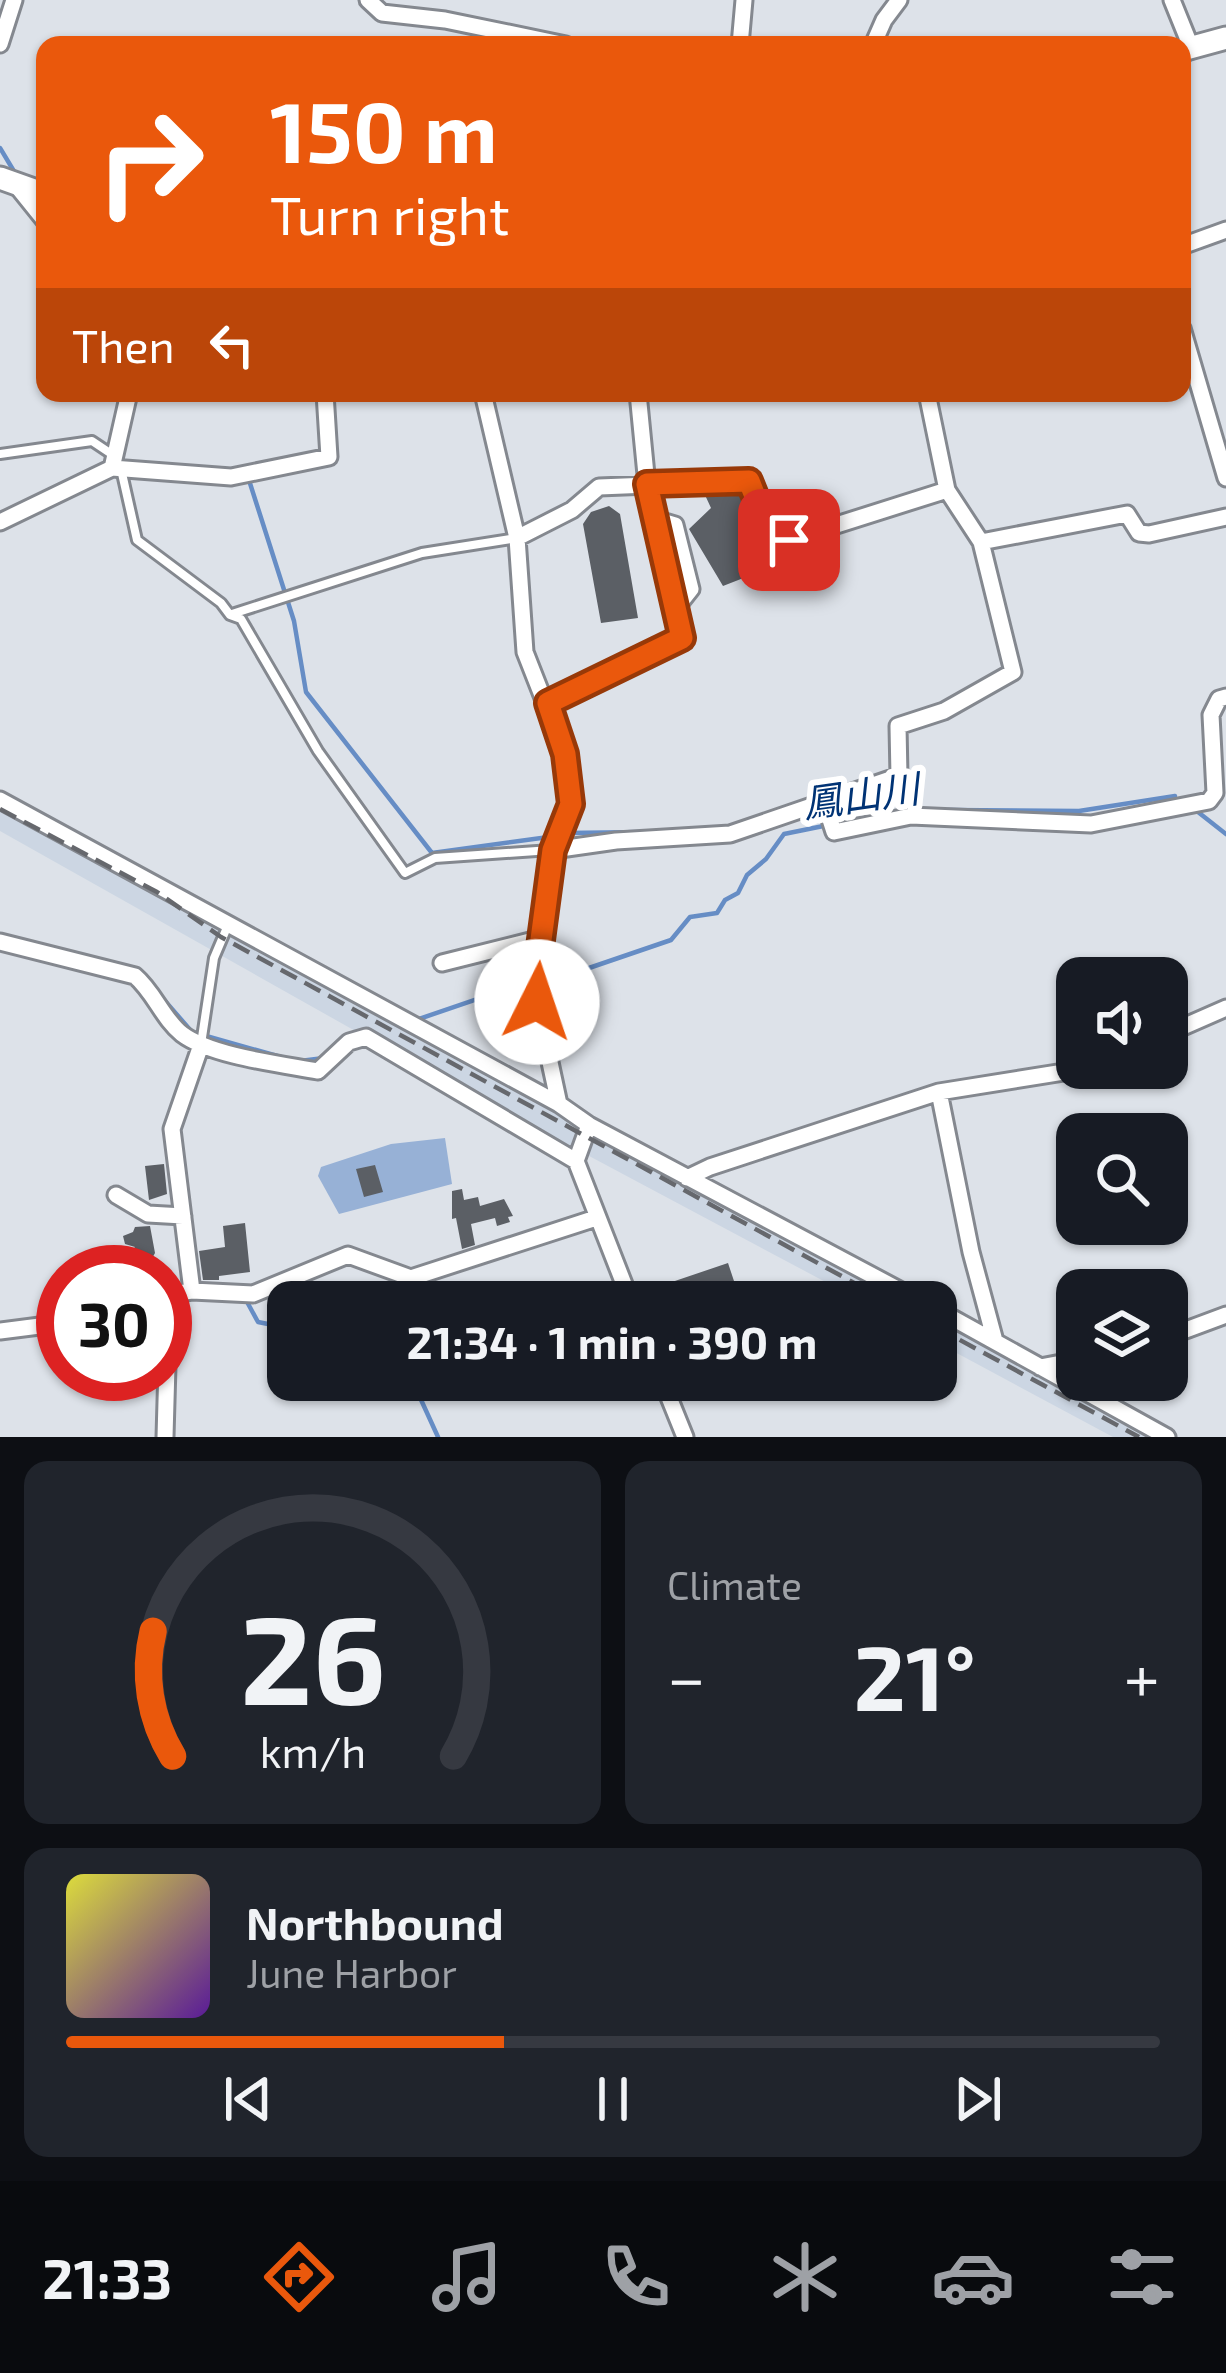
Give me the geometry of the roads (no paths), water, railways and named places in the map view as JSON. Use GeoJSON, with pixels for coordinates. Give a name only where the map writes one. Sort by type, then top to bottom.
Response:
{"type":"FeatureCollection","features":[{"type":"Feature","properties":{"kind":"main road"},"geometry":{"type":"LineString","coordinates":[[1191,47],[1226,38]]}},
{"type":"Feature","properties":{"kind":"main road"},"geometry":{"type":"LineString","coordinates":[[5,179],[36,191]]}},
{"type":"Feature","properties":{"kind":"street"},"geometry":{"type":"LineString","coordinates":[[0,44],[14,0]]}},
{"type":"Feature","properties":{"kind":"street"},"geometry":{"type":"LineString","coordinates":[[368,0],[382,13],[522,36]]}},
{"type":"Feature","properties":{"kind":"street"},"geometry":{"type":"LineString","coordinates":[[741,36],[744,0]]}},
{"type":"Feature","properties":{"kind":"street"},"geometry":{"type":"LineString","coordinates":[[877,36],[899,0]]}},
{"type":"Feature","properties":{"kind":"street"},"geometry":{"type":"LineString","coordinates":[[1172,0],[1182,36]]}},
{"type":"Feature","properties":{"kind":"street"},"geometry":{"type":"LineString","coordinates":[[5,179],[36,212]]}},
{"type":"Feature","properties":{"kind":"street"},"geometry":{"type":"LineString","coordinates":[[1191,243],[1226,230]]}},
{"type":"Feature","properties":{"kind":"street"},"geometry":{"type":"LineString","coordinates":[[1191,359],[1226,478]]}},
{"type":"Feature","properties":{"kind":"street"},"geometry":{"type":"LineString","coordinates":[[116,464],[128,402]]}},
{"type":"Feature","properties":{"kind":"street"},"geometry":{"type":"LineString","coordinates":[[0,523],[116,464],[231,477],[328,457],[325,402]]}},
{"type":"Feature","properties":{"kind":"street"},"geometry":{"type":"LineString","coordinates":[[485,402],[517,538],[525,652],[565,754],[571,804],[553,850],[537,1002],[560,1104]]}},
{"type":"Feature","properties":{"kind":"street"},"geometry":{"type":"LineString","coordinates":[[548,703],[682,638],[647,484],[639,402]]}},
{"type":"Feature","properties":{"kind":"street"},"geometry":{"type":"LineString","coordinates":[[553,850],[730,834],[827,808],[899,776],[898,726],[944,711],[1013,672],[981,542],[946,490],[929,402]]}},
{"type":"Feature","properties":{"kind":"street"},"geometry":{"type":"LineString","coordinates":[[517,538],[572,510],[599,487],[749,481],[765,521],[789,540],[946,490]]}},
{"type":"Feature","properties":{"kind":"street"},"geometry":{"type":"LineString","coordinates":[[981,542],[1127,514],[1139,533],[1149,534],[1226,518]]}},
{"type":"Feature","properties":{"kind":"street"},"geometry":{"type":"LineString","coordinates":[[827,808],[834,830],[911,817],[1090,824],[1209,801],[1215,794],[1211,715],[1219,699],[1226,697]]}},
{"type":"Feature","properties":{"kind":"street"},"geometry":{"type":"LineString","coordinates":[[0,800],[882,1281]]}},
{"type":"Feature","properties":{"kind":"street"},"geometry":{"type":"LineString","coordinates":[[442,963],[542,938]]}},
{"type":"Feature","properties":{"kind":"street"},"geometry":{"type":"LineString","coordinates":[[0,941],[134,976],[150,989],[178,1032],[201,1045],[317,1071],[350,1042],[366,1037],[576,1156]]}},
{"type":"Feature","properties":{"kind":"street"},"geometry":{"type":"LineString","coordinates":[[1188,1024],[1226,1007]]}},
{"type":"Feature","properties":{"kind":"street"},"geometry":{"type":"LineString","coordinates":[[186,1245],[172,1129],[201,1045]]}},
{"type":"Feature","properties":{"kind":"street"},"geometry":{"type":"LineString","coordinates":[[687,1178],[939,1092],[1056,1073]]}},
{"type":"Feature","properties":{"kind":"street"},"geometry":{"type":"LineString","coordinates":[[939,1092],[971,1252],[995,1341]]}},
{"type":"Feature","properties":{"kind":"street"},"geometry":{"type":"LineString","coordinates":[[589,1125],[576,1156],[622,1281]]}},
{"type":"Feature","properties":{"kind":"street"},"geometry":{"type":"LineString","coordinates":[[116,1195],[148,1214],[183,1216]]}},
{"type":"Feature","properties":{"kind":"street"},"geometry":{"type":"LineString","coordinates":[[192,1291],[254,1294],[348,1255],[411,1278],[596,1218]]}},
{"type":"Feature","properties":{"kind":"street"},"geometry":{"type":"LineString","coordinates":[[1188,1329],[1226,1315]]}},
{"type":"Feature","properties":{"kind":"street"},"geometry":{"type":"LineString","coordinates":[[957,1320],[1167,1437]]}},
{"type":"Feature","properties":{"kind":"street"},"geometry":{"type":"LineString","coordinates":[[0,1331],[36,1327]]}},
{"type":"Feature","properties":{"kind":"street"},"geometry":{"type":"LineString","coordinates":[[1040,1367],[1056,1364]]}},
{"type":"Feature","properties":{"kind":"street"},"geometry":{"type":"LineString","coordinates":[[165,1437],[166,1401]]}},
{"type":"Feature","properties":{"kind":"street"},"geometry":{"type":"LineString","coordinates":[[670,1401],[685,1437]]}},
{"type":"Feature","properties":{"kind":"lane"},"geometry":{"type":"LineString","coordinates":[[0,454],[92,441],[116,464],[137,540],[241,619],[318,751],[405,873],[435,858],[553,850]]}},
{"type":"Feature","properties":{"kind":"lane"},"geometry":{"type":"LineString","coordinates":[[230,615],[422,553],[517,538]]}},
{"type":"Feature","properties":{"kind":"lane"},"geometry":{"type":"LineString","coordinates":[[201,1045],[215,952],[228,925]]}},
{"type":"Feature","properties":{"kind":"waterway"},"geometry":{"type":"LineString","coordinates":[[1191,59],[1199,56]]}},
{"type":"Feature","properties":{"kind":"waterway"},"geometry":{"type":"LineString","coordinates":[[0,148],[15,173]]}},
{"type":"Feature","properties":{"kind":"waterway","name":"鳳山川"},"geometry":{"type":"LineString","coordinates":[[248,477],[294,621],[306,692],[432,853],[556,836]]}},
{"type":"Feature","properties":{"kind":"waterway","name":"鳳山川"},"geometry":{"type":"LineString","coordinates":[[948,810],[1079,811],[1175,796]]}},
{"type":"Feature","properties":{"kind":"waterway","name":"鳳山川"},"geometry":{"type":"LineString","coordinates":[[1198,812],[1226,834]]}},
{"type":"Feature","properties":{"kind":"waterway","name":"鳳山川"},"geometry":{"type":"LineString","coordinates":[[544,977],[589,968],[671,940],[690,917],[717,913],[784,834],[853,820]]}},
{"type":"Feature","properties":{"kind":"waterway","name":"鳳山川"},"geometry":{"type":"LineString","coordinates":[[567,833],[645,832]]}},
{"type":"Feature","properties":{"kind":"waterway","name":"鳳山川"},"geometry":{"type":"LineString","coordinates":[[413,1021],[533,980]]}},
{"type":"Feature","properties":{"kind":"waterway","name":"鳳山川"},"geometry":{"type":"LineString","coordinates":[[159,994],[192,1032],[288,1059]]}},
{"type":"Feature","properties":{"kind":"waterway","name":"鳳山川"},"geometry":{"type":"LineString","coordinates":[[300,1061],[324,1058]]}},
{"type":"Feature","properties":{"kind":"waterway"},"geometry":{"type":"LineString","coordinates":[[246,1300],[258,1322],[267,1324]]}},
{"type":"Feature","properties":{"kind":"waterway"},"geometry":{"type":"LineString","coordinates":[[422,1401],[438,1437]]}},
{"type":"Feature","properties":{"kind":"railway"},"geometry":{"type":"LineString","coordinates":[[0,809],[157,892],[221,937],[851,1281]]}},
{"type":"Feature","properties":{"kind":"railway"},"geometry":{"type":"LineString","coordinates":[[957,1338],[1139,1437]]}}]}
